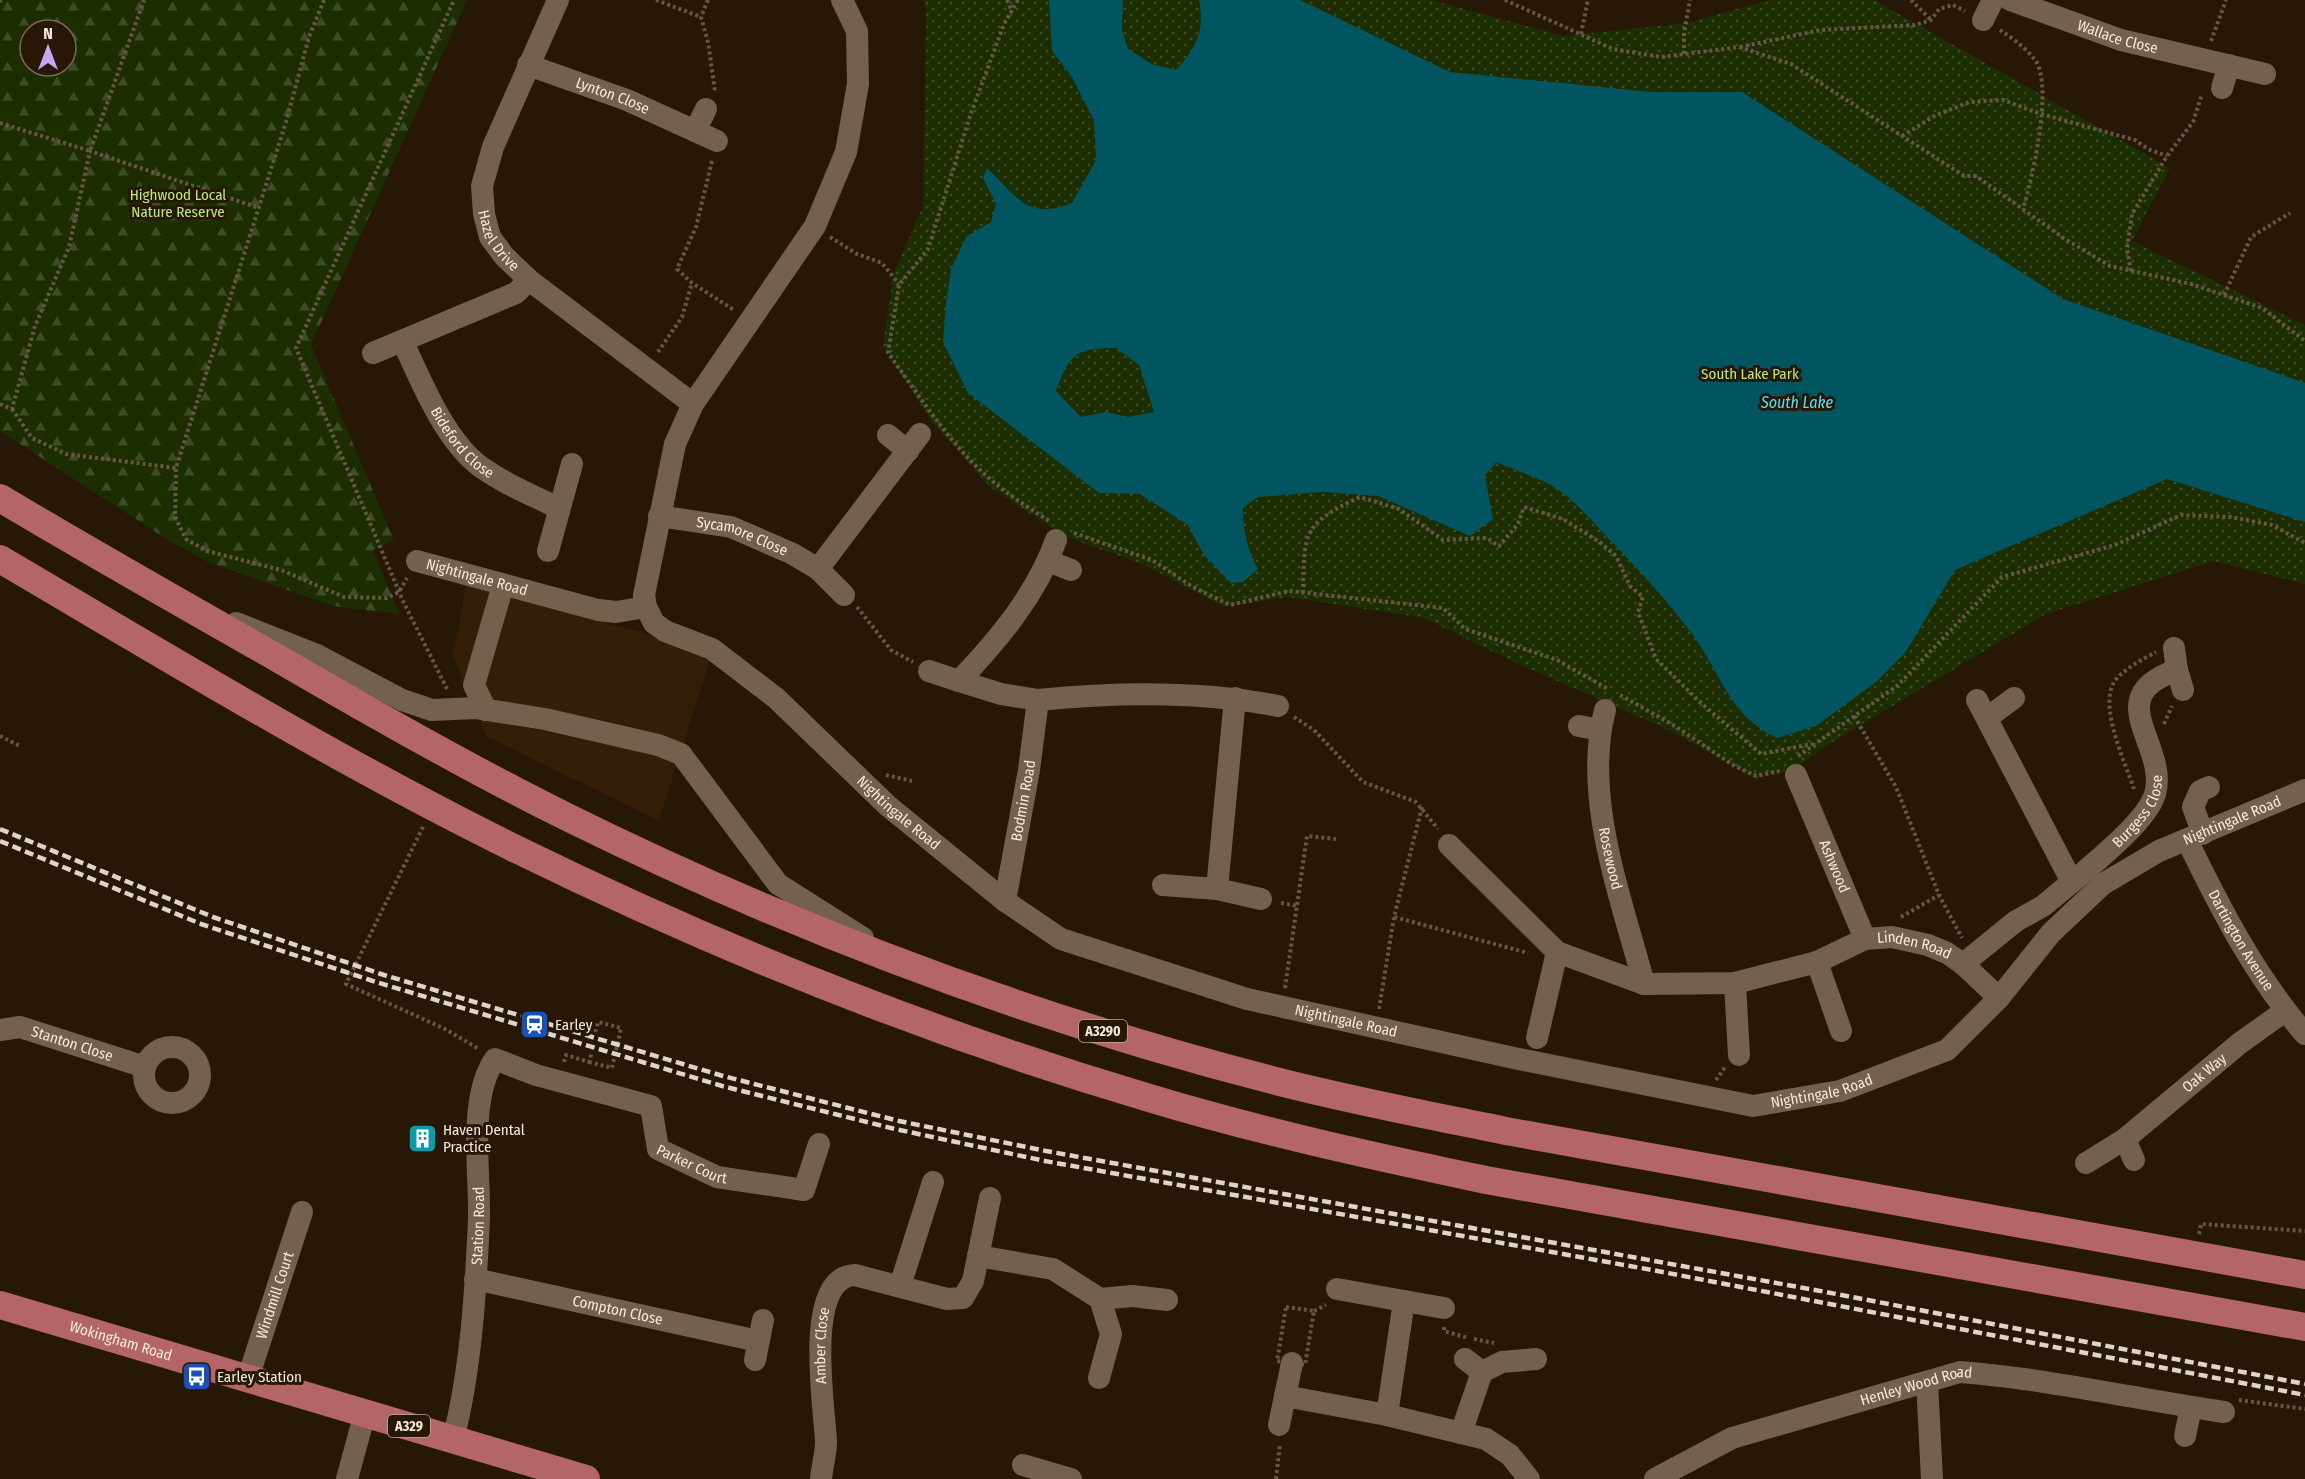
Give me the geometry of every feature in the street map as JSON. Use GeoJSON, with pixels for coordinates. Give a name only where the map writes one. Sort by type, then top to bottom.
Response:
{"type":"FeatureCollection","features":[{"type":"Feature","properties":{"kind":"main road","name":"A3290"},"geometry":{"type":"LineString","coordinates":[[0,498],[406,732],[567,817],[797,920],[898,959],[1125,1038],[1330,1094],[1506,1131],[2305,1275]]}},
{"type":"Feature","properties":{"kind":"main road"},"geometry":{"type":"LineString","coordinates":[[0,559],[329,749],[515,848],[634,905],[800,976],[894,1013],[1015,1055],[1145,1097],[1235,1122],[1486,1180],[2305,1327]]}},
{"type":"Feature","properties":{"kind":"main road","name":"Wokingham Road"},"geometry":{"type":"LineString","coordinates":[[0,1305],[586,1479]]}},
{"type":"Feature","properties":{"kind":"street","name":"Hazel Drive"},"geometry":{"type":"LineString","coordinates":[[558,0],[493,147],[482,186],[484,214],[490,237],[529,280],[648,367],[693,404]]}},
{"type":"Feature","properties":{"kind":"street"},"geometry":{"type":"LineString","coordinates":[[646,607],[644,595],[675,444],[693,404],[815,226],[846,152],[858,84],[857,31],[842,0]]}},
{"type":"Feature","properties":{"kind":"street","name":"Wallace Close"},"geometry":{"type":"LineString","coordinates":[[2010,0],[2121,40],[2265,74]]}},
{"type":"Feature","properties":{"kind":"street","name":"Lynton Close"},"geometry":{"type":"LineString","coordinates":[[528,65],[627,100],[717,141]]}},
{"type":"Feature","properties":{"kind":"street"},"geometry":{"type":"LineString","coordinates":[[2222,88],[2229,65]]}},
{"type":"Feature","properties":{"kind":"street"},"geometry":{"type":"LineString","coordinates":[[695,130],[711,104]]}},
{"type":"Feature","properties":{"kind":"street"},"geometry":{"type":"LineString","coordinates":[[373,353],[516,293],[529,280]]}},
{"type":"Feature","properties":{"kind":"street","name":"Bideford Close"},"geometry":{"type":"LineString","coordinates":[[403,342],[445,427],[480,466],[527,494],[560,508]]}},
{"type":"Feature","properties":{"kind":"street"},"geometry":{"type":"LineString","coordinates":[[818,569],[914,442],[888,435]]}},
{"type":"Feature","properties":{"kind":"street"},"geometry":{"type":"LineString","coordinates":[[548,551],[572,464]]}},
{"type":"Feature","properties":{"kind":"street","name":"Sycamore Close"},"geometry":{"type":"LineString","coordinates":[[659,516],[731,527],[793,554],[818,569],[844,595]]}},
{"type":"Feature","properties":{"kind":"street"},"geometry":{"type":"LineString","coordinates":[[959,681],[1001,638],[1048,561],[1060,532]]}},
{"type":"Feature","properties":{"kind":"street","name":"Nightingale Road"},"geometry":{"type":"LineString","coordinates":[[417,561],[598,610],[616,612],[646,607],[654,623],[665,631],[712,649],[776,698],[888,806],[1005,901],[1061,939],[1247,999],[1753,1106],[1840,1091],[1947,1050],[1999,998],[2051,933],[2103,884],[2159,851],[2305,790]]}},
{"type":"Feature","properties":{"kind":"street"},"geometry":{"type":"LineString","coordinates":[[1048,561],[1071,570]]}},
{"type":"Feature","properties":{"kind":"street"},"geometry":{"type":"LineString","coordinates":[[486,710],[474,685],[503,585]]}},
{"type":"Feature","properties":{"kind":"street"},"geometry":{"type":"LineString","coordinates":[[173,599],[317,655],[402,700],[432,710],[486,710],[544,719],[647,742],[681,754],[778,884],[898,959]]}},
{"type":"Feature","properties":{"kind":"street"},"geometry":{"type":"LineString","coordinates":[[2174,648],[2180,680]]}},
{"type":"Feature","properties":{"kind":"street"},"geometry":{"type":"LineString","coordinates":[[929,671],[1001,694],[1038,700],[1087,696],[1235,698],[1278,706]]}},
{"type":"Feature","properties":{"kind":"street","name":"Burgess Close"},"geometry":{"type":"LineString","coordinates":[[1969,959],[2072,882],[2120,840],[2154,797],[2158,774],[2137,713],[2143,691],[2162,676],[2180,680]]}},
{"type":"Feature","properties":{"kind":"street"},"geometry":{"type":"LineString","coordinates":[[1216,889],[1235,698]]}},
{"type":"Feature","properties":{"kind":"street"},"geometry":{"type":"LineString","coordinates":[[2014,698],[1982,709],[2072,882]]}},
{"type":"Feature","properties":{"kind":"street","name":"Bodmin Road"},"geometry":{"type":"LineString","coordinates":[[1005,901],[1029,770],[1038,700]]}},
{"type":"Feature","properties":{"kind":"street","name":"Rosewood"},"geometry":{"type":"LineString","coordinates":[[1595,722],[1600,808],[1644,984]]}},
{"type":"Feature","properties":{"kind":"street","name":"Ashwood"},"geometry":{"type":"LineString","coordinates":[[1793,779],[1865,939]]}},
{"type":"Feature","properties":{"kind":"street","name":"Dartington Avenue"},"geometry":{"type":"LineString","coordinates":[[2209,787],[2200,791],[2193,807],[2195,837],[2216,900],[2285,1011],[2305,1034]]}},
{"type":"Feature","properties":{"kind":"street","name":"Linden Road"},"geometry":{"type":"LineString","coordinates":[[1449,846],[1556,956],[1644,984],[1735,983],[1817,962],[1865,939],[1892,937],[1928,945],[1969,959],[1999,998]]}},
{"type":"Feature","properties":{"kind":"street"},"geometry":{"type":"LineString","coordinates":[[1163,885],[1216,889],[1261,899]]}},
{"type":"Feature","properties":{"kind":"street"},"geometry":{"type":"LineString","coordinates":[[1537,1038],[1556,956]]}},
{"type":"Feature","properties":{"kind":"street"},"geometry":{"type":"LineString","coordinates":[[1817,962],[1840,1031]]}},
{"type":"Feature","properties":{"kind":"street"},"geometry":{"type":"LineString","coordinates":[[1735,983],[1739,1055]]}},
{"type":"Feature","properties":{"kind":"street","name":"Oak Way"},"geometry":{"type":"LineString","coordinates":[[2086,1163],[2129,1150],[2240,1043],[2285,1011]]}},
{"type":"Feature","properties":{"kind":"street","name":"Stanton Close"},"geometry":{"type":"LineString","coordinates":[[0,1030],[20,1027],[145,1067]]}},
{"type":"Feature","properties":{"kind":"street","name":"Parker Court"},"geometry":{"type":"LineString","coordinates":[[495,1059],[537,1075],[651,1106],[658,1149],[717,1177],[804,1190],[819,1144]]}},
{"type":"Feature","properties":{"kind":"street","name":"Station Road"},"geometry":{"type":"LineString","coordinates":[[453,1440],[463,1399],[475,1279],[479,1216],[479,1108],[487,1070],[495,1059]]}},
{"type":"Feature","properties":{"kind":"street"},"geometry":{"type":"LineString","coordinates":[[900,1286],[933,1182]]}},
{"type":"Feature","properties":{"kind":"street","name":"Amber Close"},"geometry":{"type":"LineString","coordinates":[[820,1479],[826,1444],[819,1355],[821,1326],[828,1298],[847,1276],[866,1277],[947,1299],[963,1298],[973,1281],[990,1198]]}},
{"type":"Feature","properties":{"kind":"street","name":"Windmill Court"},"geometry":{"type":"LineString","coordinates":[[248,1378],[302,1212]]}},
{"type":"Feature","properties":{"kind":"street"},"geometry":{"type":"LineString","coordinates":[[978,1256],[1053,1269],[1100,1299],[1132,1296],[1167,1300]]}},
{"type":"Feature","properties":{"kind":"street","name":"Compton Close"},"geometry":{"type":"LineString","coordinates":[[475,1279],[759,1340]]}},
{"type":"Feature","properties":{"kind":"street"},"geometry":{"type":"LineString","coordinates":[[1337,1288],[1444,1308]]}},
{"type":"Feature","properties":{"kind":"street"},"geometry":{"type":"LineString","coordinates":[[1099,1378],[1111,1334],[1100,1299]]}},
{"type":"Feature","properties":{"kind":"street"},"geometry":{"type":"LineString","coordinates":[[1387,1415],[1404,1301]]}},
{"type":"Feature","properties":{"kind":"street"},"geometry":{"type":"LineString","coordinates":[[1461,1432],[1473,1366],[1536,1359]]}},
{"type":"Feature","properties":{"kind":"street"},"geometry":{"type":"LineString","coordinates":[[1279,1425],[1292,1363]]}},
{"type":"Feature","properties":{"kind":"street","name":"Henley Wood Road"},"geometry":{"type":"LineString","coordinates":[[1656,1479],[1732,1438],[1960,1372],[1998,1375],[2115,1392],[2191,1407],[2226,1406]]}},
{"type":"Feature","properties":{"kind":"street"},"geometry":{"type":"LineString","coordinates":[[1927,1382],[1932,1479]]}},
{"type":"Feature","properties":{"kind":"street"},"geometry":{"type":"LineString","coordinates":[[1285,1396],[1387,1415],[1486,1439],[1510,1455],[1529,1479]]}},
{"type":"Feature","properties":{"kind":"street"},"geometry":{"type":"LineString","coordinates":[[2185,1436],[2191,1407]]}},
{"type":"Feature","properties":{"kind":"street"},"geometry":{"type":"LineString","coordinates":[[347,1479],[364,1413]]}},
{"type":"Feature","properties":{"kind":"street"},"geometry":{"type":"LineString","coordinates":[[1023,1465],[1067,1478]]}},
{"type":"Feature","properties":{"kind":"path"},"geometry":{"type":"LineString","coordinates":[[12,409],[35,326],[69,247],[90,151],[144,0]]}},
{"type":"Feature","properties":{"kind":"path"},"geometry":{"type":"LineString","coordinates":[[324,0],[309,37],[259,208],[176,468],[175,517],[186,539],[207,551],[281,570],[344,597],[387,598],[399,592]]}},
{"type":"Feature","properties":{"kind":"path"},"geometry":{"type":"LineString","coordinates":[[450,694],[403,601],[296,348],[454,0]]}},
{"type":"Feature","properties":{"kind":"path"},"geometry":{"type":"LineString","coordinates":[[656,0],[700,17]]}},
{"type":"Feature","properties":{"kind":"path"},"geometry":{"type":"LineString","coordinates":[[708,0],[700,17],[708,42],[711,104]]}},
{"type":"Feature","properties":{"kind":"path"},"geometry":{"type":"LineString","coordinates":[[1007,0],[1011,9]]}},
{"type":"Feature","properties":{"kind":"path"},"geometry":{"type":"LineString","coordinates":[[1018,0],[1011,9],[970,116],[928,249],[899,285],[888,353],[934,416],[968,456],[999,487],[1060,532],[1152,560],[1193,587],[1230,605],[1289,591],[1443,608],[1465,629],[1557,660],[1675,726],[1733,765],[1756,776],[1793,779],[1813,744]]}},
{"type":"Feature","properties":{"kind":"path"},"geometry":{"type":"LineString","coordinates":[[1505,0],[1612,48],[1661,57],[1739,47],[1821,30],[1916,25],[1931,20],[1940,9],[1953,5],[1988,10],[2036,62],[2044,88],[2036,157],[2023,209]]}},
{"type":"Feature","properties":{"kind":"path"},"geometry":{"type":"LineString","coordinates":[[1581,35],[1588,0]]}},
{"type":"Feature","properties":{"kind":"path"},"geometry":{"type":"LineString","coordinates":[[1684,54],[1684,33],[1690,0]]}},
{"type":"Feature","properties":{"kind":"path"},"geometry":{"type":"LineString","coordinates":[[1911,0],[1931,20]]}},
{"type":"Feature","properties":{"kind":"path"},"geometry":{"type":"LineString","coordinates":[[2131,271],[2127,249],[2132,214],[2168,156],[2193,122],[2208,78],[2204,59],[2226,0]]}},
{"type":"Feature","properties":{"kind":"path"},"geometry":{"type":"LineString","coordinates":[[1739,47],[1791,64],[1964,176],[1976,176],[2110,266],[2191,284],[2262,308],[2305,341]]}},
{"type":"Feature","properties":{"kind":"path"},"geometry":{"type":"LineString","coordinates":[[1902,136],[1936,115],[1970,102],[2003,100],[2041,114],[2135,140],[2148,149],[2168,156]]}},
{"type":"Feature","properties":{"kind":"path"},"geometry":{"type":"LineString","coordinates":[[0,123],[259,208]]}},
{"type":"Feature","properties":{"kind":"path"},"geometry":{"type":"LineString","coordinates":[[717,141],[696,227],[677,269],[692,283],[749,320]]}},
{"type":"Feature","properties":{"kind":"path"},"geometry":{"type":"LineString","coordinates":[[2224,295],[2252,237],[2290,213]]}},
{"type":"Feature","properties":{"kind":"path"},"geometry":{"type":"LineString","coordinates":[[815,226],[857,254],[882,263],[899,285]]}},
{"type":"Feature","properties":{"kind":"path"},"geometry":{"type":"LineString","coordinates":[[648,367],[682,317],[692,283]]}},
{"type":"Feature","properties":{"kind":"path"},"geometry":{"type":"LineString","coordinates":[[0,404],[12,409],[32,438],[66,454],[176,468]]}},
{"type":"Feature","properties":{"kind":"path"},"geometry":{"type":"LineString","coordinates":[[1303,593],[1305,550],[1310,528],[1329,512],[1360,497],[1399,509],[1443,540],[1487,538],[1499,546],[1518,524],[1524,507],[1563,519],[1616,555],[1630,586],[1643,597],[1638,612],[1656,659],[1701,703],[1761,754],[1813,744],[1897,686],[2002,577],[2115,544],[2181,515],[2231,517],[2272,525],[2305,543]]}},
{"type":"Feature","properties":{"kind":"path"},"geometry":{"type":"LineString","coordinates":[[844,595],[869,620],[891,650],[929,671]]}},
{"type":"Feature","properties":{"kind":"path"},"geometry":{"type":"LineString","coordinates":[[2163,726],[2180,680]]}},
{"type":"Feature","properties":{"kind":"path"},"geometry":{"type":"LineString","coordinates":[[1278,706],[1314,730],[1364,782],[1422,807],[1449,846]]}},
{"type":"Feature","properties":{"kind":"path"},"geometry":{"type":"LineString","coordinates":[[1854,716],[1896,787],[1939,895],[1964,940],[1969,959]]}},
{"type":"Feature","properties":{"kind":"path"},"geometry":{"type":"LineString","coordinates":[[0,736],[20,746]]}},
{"type":"Feature","properties":{"kind":"path"},"geometry":{"type":"LineString","coordinates":[[1376,1027],[1394,916],[1422,807]]}},
{"type":"Feature","properties":{"kind":"path"},"geometry":{"type":"LineString","coordinates":[[428,816],[346,984],[446,1029],[495,1059]]}},
{"type":"Feature","properties":{"kind":"path"},"geometry":{"type":"LineString","coordinates":[[1282,1007],[1307,836],[1336,839]]}},
{"type":"Feature","properties":{"kind":"path"},"geometry":{"type":"LineString","coordinates":[[1394,916],[1556,956]]}},
{"type":"Feature","properties":{"kind":"path"},"geometry":{"type":"LineString","coordinates":[[589,1062],[612,1068],[621,1028],[598,1022],[595,1033]]}},
{"type":"Feature","properties":{"kind":"path"},"geometry":{"type":"LineString","coordinates":[[1709,1097],[1718,1074],[1739,1055]]}},
{"type":"Feature","properties":{"kind":"path"},"geometry":{"type":"LineString","coordinates":[[2199,1235],[2201,1224],[2305,1231]]}},
{"type":"Feature","properties":{"kind":"path"},"geometry":{"type":"LineString","coordinates":[[1286,1307],[1314,1311],[1305,1365],[1292,1363],[1277,1361],[1286,1307]]}},
{"type":"Feature","properties":{"kind":"path"},"geometry":{"type":"LineString","coordinates":[[2226,1406],[2305,1409]]}},
{"type":"Feature","properties":{"kind":"path"},"geometry":{"type":"LineString","coordinates":[[1276,1479],[1281,1438],[1279,1425]]}},
{"type":"Feature","properties":{"kind":"shaded area"},"geometry":{"type":"Polygon","coordinates":[[[466,586],[637,631],[710,660],[659,821],[486,736],[453,656],[466,586]]]}},
{"type":"Feature","properties":{"kind":"green space","name":"Highwood Local Nature Reserve"},"geometry":{"type":"Polygon","coordinates":[[[0,0],[467,0],[311,345],[394,540],[373,550],[399,614],[333,606],[208,562],[168,540],[0,431],[0,0]]]}},
{"type":"Feature","properties":{"kind":"green space","name":"South Lake"},"geometry":{"type":"Polygon","coordinates":[[[923,0],[1431,0],[1564,36],[1686,23],[1770,0],[1874,0],[2170,168],[2132,241],[2305,325],[2305,584],[2214,561],[2046,614],[1829,744],[1793,770],[1755,778],[1669,730],[1501,656],[1424,618],[1288,597],[1225,607],[1142,564],[1064,536],[990,487],[932,422],[883,346],[894,272],[923,206],[926,11],[923,0]]]}},
{"type":"Feature","properties":{"kind":"water","name":"South Lake"},"geometry":{"type":"Polygon","coordinates":[[[1049,0],[1123,0],[1122,30],[1128,49],[1152,64],[1176,70],[1198,38],[1201,21],[1199,0],[1300,0],[1450,72],[1651,92],[1742,92],[2063,299],[2305,383],[2305,522],[2167,479],[1955,570],[1905,653],[1876,682],[1816,726],[1777,738],[1761,729],[1737,706],[1682,621],[1581,509],[1551,485],[1496,462],[1485,476],[1493,519],[1470,536],[1378,496],[1323,492],[1258,497],[1243,508],[1246,540],[1258,569],[1243,582],[1231,583],[1204,555],[1188,525],[1140,494],[1099,493],[968,393],[943,342],[951,269],[966,237],[991,222],[996,204],[983,178],[987,168],[1024,203],[1044,209],[1072,203],[1096,160],[1094,121],[1072,77],[1052,51],[1049,0]],[[1116,348],[1083,352],[1076,355],[1066,368],[1056,391],[1081,417],[1106,412],[1128,417],[1154,412],[1139,365],[1116,348]]]}},
{"type":"Feature","properties":{"kind":"railway"},"geometry":{"type":"LineString","coordinates":[[0,829],[213,917],[384,975],[723,1076],[899,1121],[1046,1151],[1826,1292],[2305,1384]]}},
{"type":"Feature","properties":{"kind":"railway"},"geometry":{"type":"LineString","coordinates":[[0,841],[201,924],[376,982],[722,1086],[895,1129],[1045,1161],[1652,1270],[2305,1395]]}},
{"type":"Feature","properties":{"kind":"place","name":"Earley"},"geometry":{"type":"Point","coordinates":[534,1025]}},
{"type":"Feature","properties":{"kind":"place","name":"Haven Dental Practice"},"geometry":{"type":"Point","coordinates":[422,1139]}},
{"type":"Feature","properties":{"kind":"place","name":"Earley Station"},"geometry":{"type":"Point","coordinates":[196,1377]}},
{"type":"Feature","properties":{"kind":"park label","name":"South Lake Park"},"geometry":{"type":"Point","coordinates":[1750,374]}}]}
